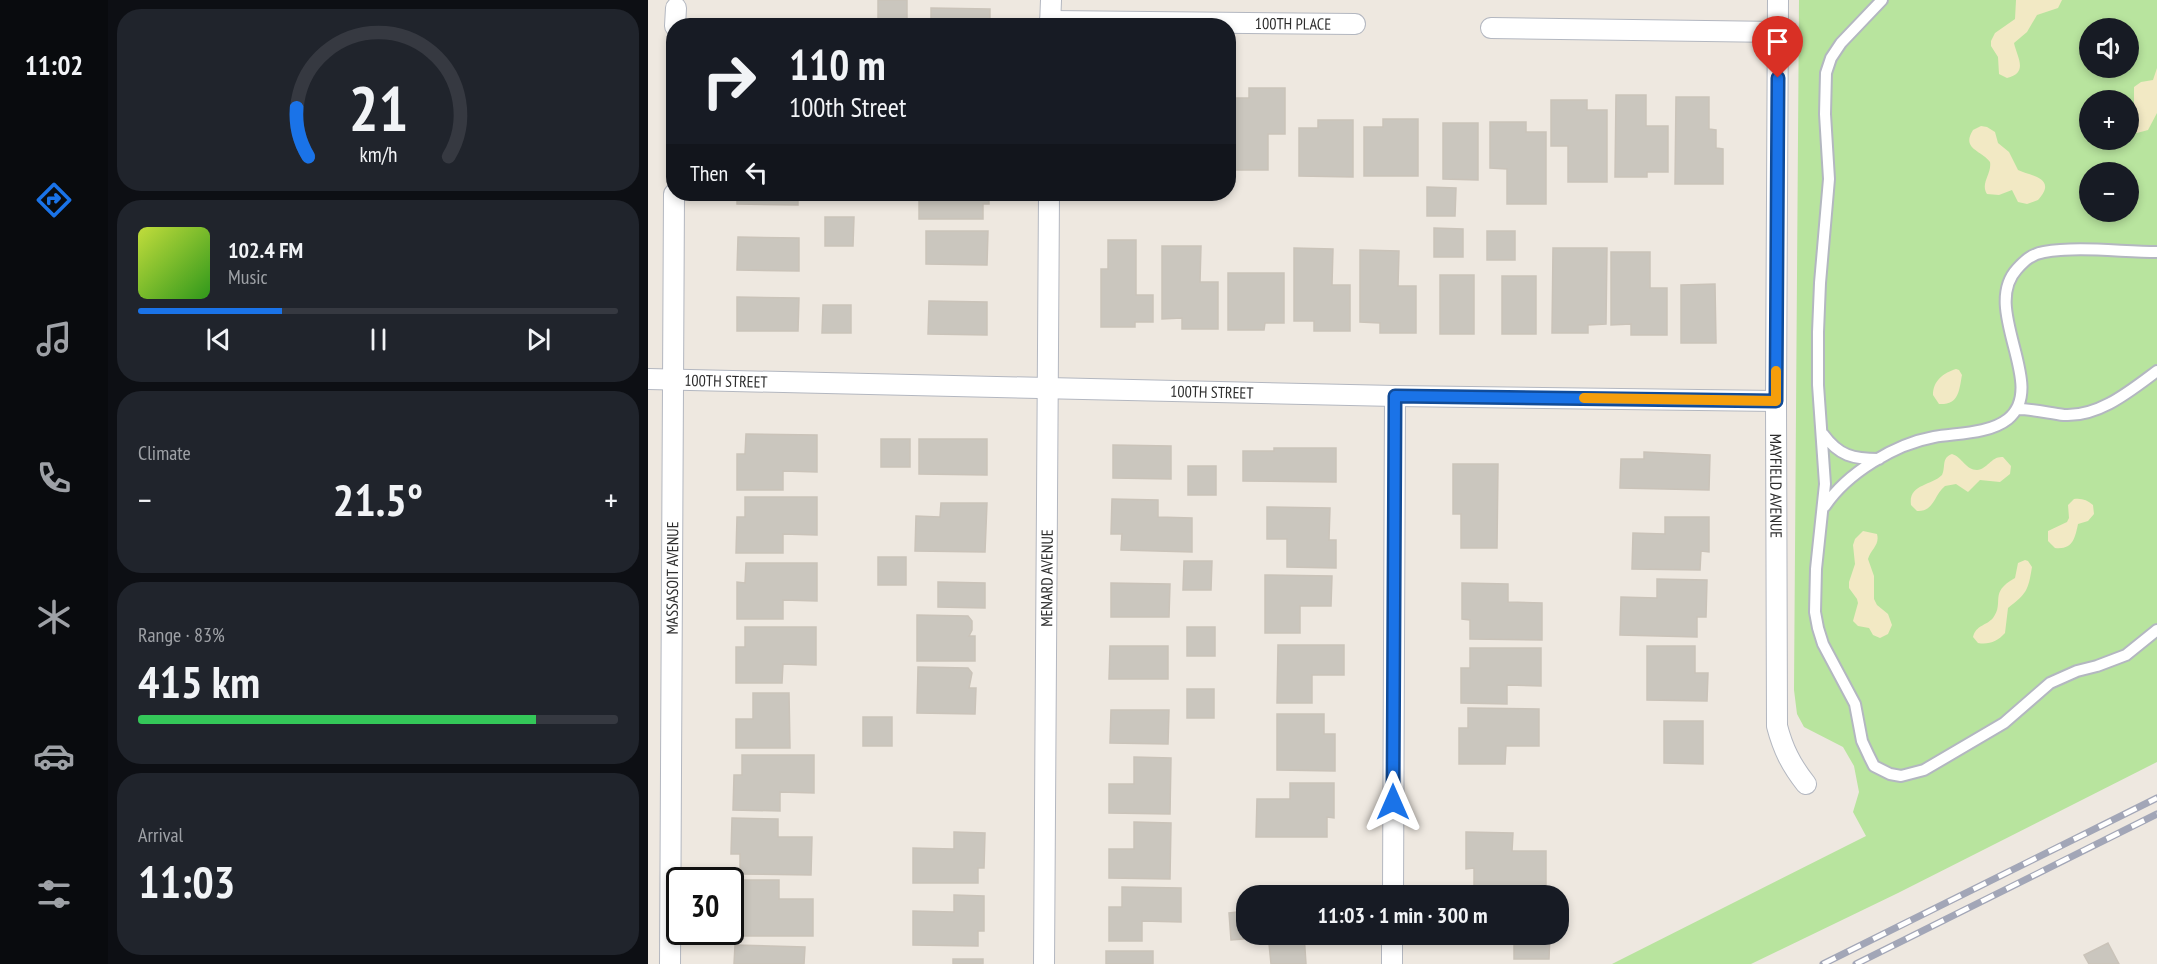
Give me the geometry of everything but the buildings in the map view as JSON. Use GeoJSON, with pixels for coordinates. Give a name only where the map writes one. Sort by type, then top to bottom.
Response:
{"type":"FeatureCollection","features":[{"type":"Feature","properties":{"kind":"street"},"geometry":{"type":"LineString","coordinates":[[1050,18],[1051,0]]}},
{"type":"Feature","properties":{"kind":"street","name":"MAYFIELD AVENUE"},"geometry":{"type":"LineString","coordinates":[[1779,0],[1776,401],[1777,726],[1782,747],[1806,784]]}},
{"type":"Feature","properties":{"kind":"street","name":"100TH PLACE"},"geometry":{"type":"LineString","coordinates":[[1236,24],[1355,24]]}},
{"type":"Feature","properties":{"kind":"street"},"geometry":{"type":"LineString","coordinates":[[1491,28],[1778,32]]}},
{"type":"Feature","properties":{"kind":"street","name":"MASSASOIT AVENUE"},"geometry":{"type":"LineString","coordinates":[[670,964],[674,201]]}},
{"type":"Feature","properties":{"kind":"street","name":"MENARD AVENUE"},"geometry":{"type":"LineString","coordinates":[[1044,964],[1049,201]]}},
{"type":"Feature","properties":{"kind":"street","name":"100TH STREET"},"geometry":{"type":"LineString","coordinates":[[648,379],[1395,396],[1776,401]]}},
{"type":"Feature","properties":{"kind":"street"},"geometry":{"type":"LineString","coordinates":[[1392,885],[1395,396]]}},
{"type":"Feature","properties":{"kind":"street"},"geometry":{"type":"LineString","coordinates":[[1392,945],[1392,964]]}},
{"type":"Feature","properties":{"kind":"lane"},"geometry":{"type":"LineString","coordinates":[[1882,0],[1841,43],[1831,58],[1826,73],[1825,114],[1829,179],[1818,332],[1818,385],[1825,472],[1824,509],[1816,569],[1815,593],[1818,628],[1823,644],[1855,704],[1862,741],[1874,766],[1881,771],[1901,776],[1924,770],[2004,723],[2050,683],[2077,671],[2126,655],[2157,630]]}},
{"type":"Feature","properties":{"kind":"lane"},"geometry":{"type":"LineString","coordinates":[[1824,509],[1833,494],[1846,482],[1879,459],[1918,441],[1997,426],[2013,415],[2020,396],[2020,366],[2006,309],[2006,293],[2013,273],[2031,256],[2062,250],[2157,252]]}},
{"type":"Feature","properties":{"kind":"lane"},"geometry":{"type":"LineString","coordinates":[[2017,409],[2079,414],[2093,410],[2125,394],[2157,371]]}},
{"type":"Feature","properties":{"kind":"lane"},"geometry":{"type":"LineString","coordinates":[[1823,434],[1834,448],[1847,455],[1858,459],[1879,459]]}},
{"type":"Feature","properties":{"kind":"green space"},"geometry":{"type":"Polygon","coordinates":[[[1799,0],[2157,0],[2157,762],[1898,893],[1751,964],[1612,964],[1866,836],[1853,812],[1859,792],[1854,766],[1843,747],[1804,727],[1797,714],[1794,690],[1799,0]]]}},
{"type":"Feature","properties":{"kind":"sand"},"geometry":{"type":"Polygon","coordinates":[[[2016,0],[2062,0],[2058,8],[2037,15],[2027,32],[2014,43],[2020,68],[2014,76],[2007,78],[1999,74],[1998,57],[1991,46],[1991,41],[1995,33],[2015,19],[2016,0]]]}},
{"type":"Feature","properties":{"kind":"sand"},"geometry":{"type":"Polygon","coordinates":[[[2157,68],[2157,113],[2148,130],[2139,132],[2139,90],[2134,90],[2134,87],[2141,82],[2153,80],[2157,68]]]}},
{"type":"Feature","properties":{"kind":"sand"},"geometry":{"type":"Polygon","coordinates":[[[1981,126],[1995,132],[1998,143],[2009,152],[2018,170],[2044,182],[2043,193],[2038,200],[2027,204],[2018,202],[2012,190],[1999,195],[1987,194],[1985,182],[1990,162],[1974,149],[1969,141],[1973,130],[1981,126]]]}},
{"type":"Feature","properties":{"kind":"sand"},"geometry":{"type":"Polygon","coordinates":[[[1956,369],[1962,375],[1957,396],[1951,402],[1939,404],[1933,395],[1933,390],[1943,375],[1956,369]]]}},
{"type":"Feature","properties":{"kind":"sand"},"geometry":{"type":"Polygon","coordinates":[[[1952,454],[1970,468],[1977,470],[1995,458],[2003,457],[2011,466],[2010,474],[2000,482],[1980,480],[1968,492],[1956,484],[1945,486],[1927,509],[1917,511],[1911,505],[1913,493],[1942,475],[1945,460],[1952,454]]]}},
{"type":"Feature","properties":{"kind":"sand"},"geometry":{"type":"Polygon","coordinates":[[[2074,499],[2082,499],[2091,503],[2094,514],[2088,521],[2078,524],[2074,538],[2069,545],[2055,548],[2048,541],[2048,531],[2067,522],[2068,505],[2074,499]]]}},
{"type":"Feature","properties":{"kind":"sand"},"geometry":{"type":"Polygon","coordinates":[[[1863,531],[1877,534],[1876,544],[1868,559],[1874,576],[1874,599],[1877,605],[1888,614],[1892,625],[1888,634],[1880,638],[1873,635],[1869,628],[1858,626],[1853,621],[1858,603],[1849,588],[1855,564],[1853,545],[1855,539],[1863,531]]]}},
{"type":"Feature","properties":{"kind":"sand"},"geometry":{"type":"Polygon","coordinates":[[[2025,560],[2032,567],[2029,581],[2023,595],[2008,608],[2005,633],[1993,642],[1978,643],[1973,637],[1974,633],[1993,618],[1998,607],[1999,593],[2007,583],[2015,578],[2018,563],[2025,560]]]}},
{"type":"Feature","properties":{"kind":"railway"},"geometry":{"type":"LineString","coordinates":[[1823,964],[2157,798]]}},
{"type":"Feature","properties":{"kind":"railway"},"geometry":{"type":"LineString","coordinates":[[1856,964],[2157,814]]}},
{"type":"Feature","properties":{"kind":"slow traffic"},"geometry":{"type":"LineString","coordinates":[[1584,398],[1776,401],[1776,371]]}},
{"type":"Feature","properties":{"kind":"route"},"geometry":{"type":"LineString","coordinates":[[1393,802],[1395,396],[1776,401],[1778,78]]}}]}
